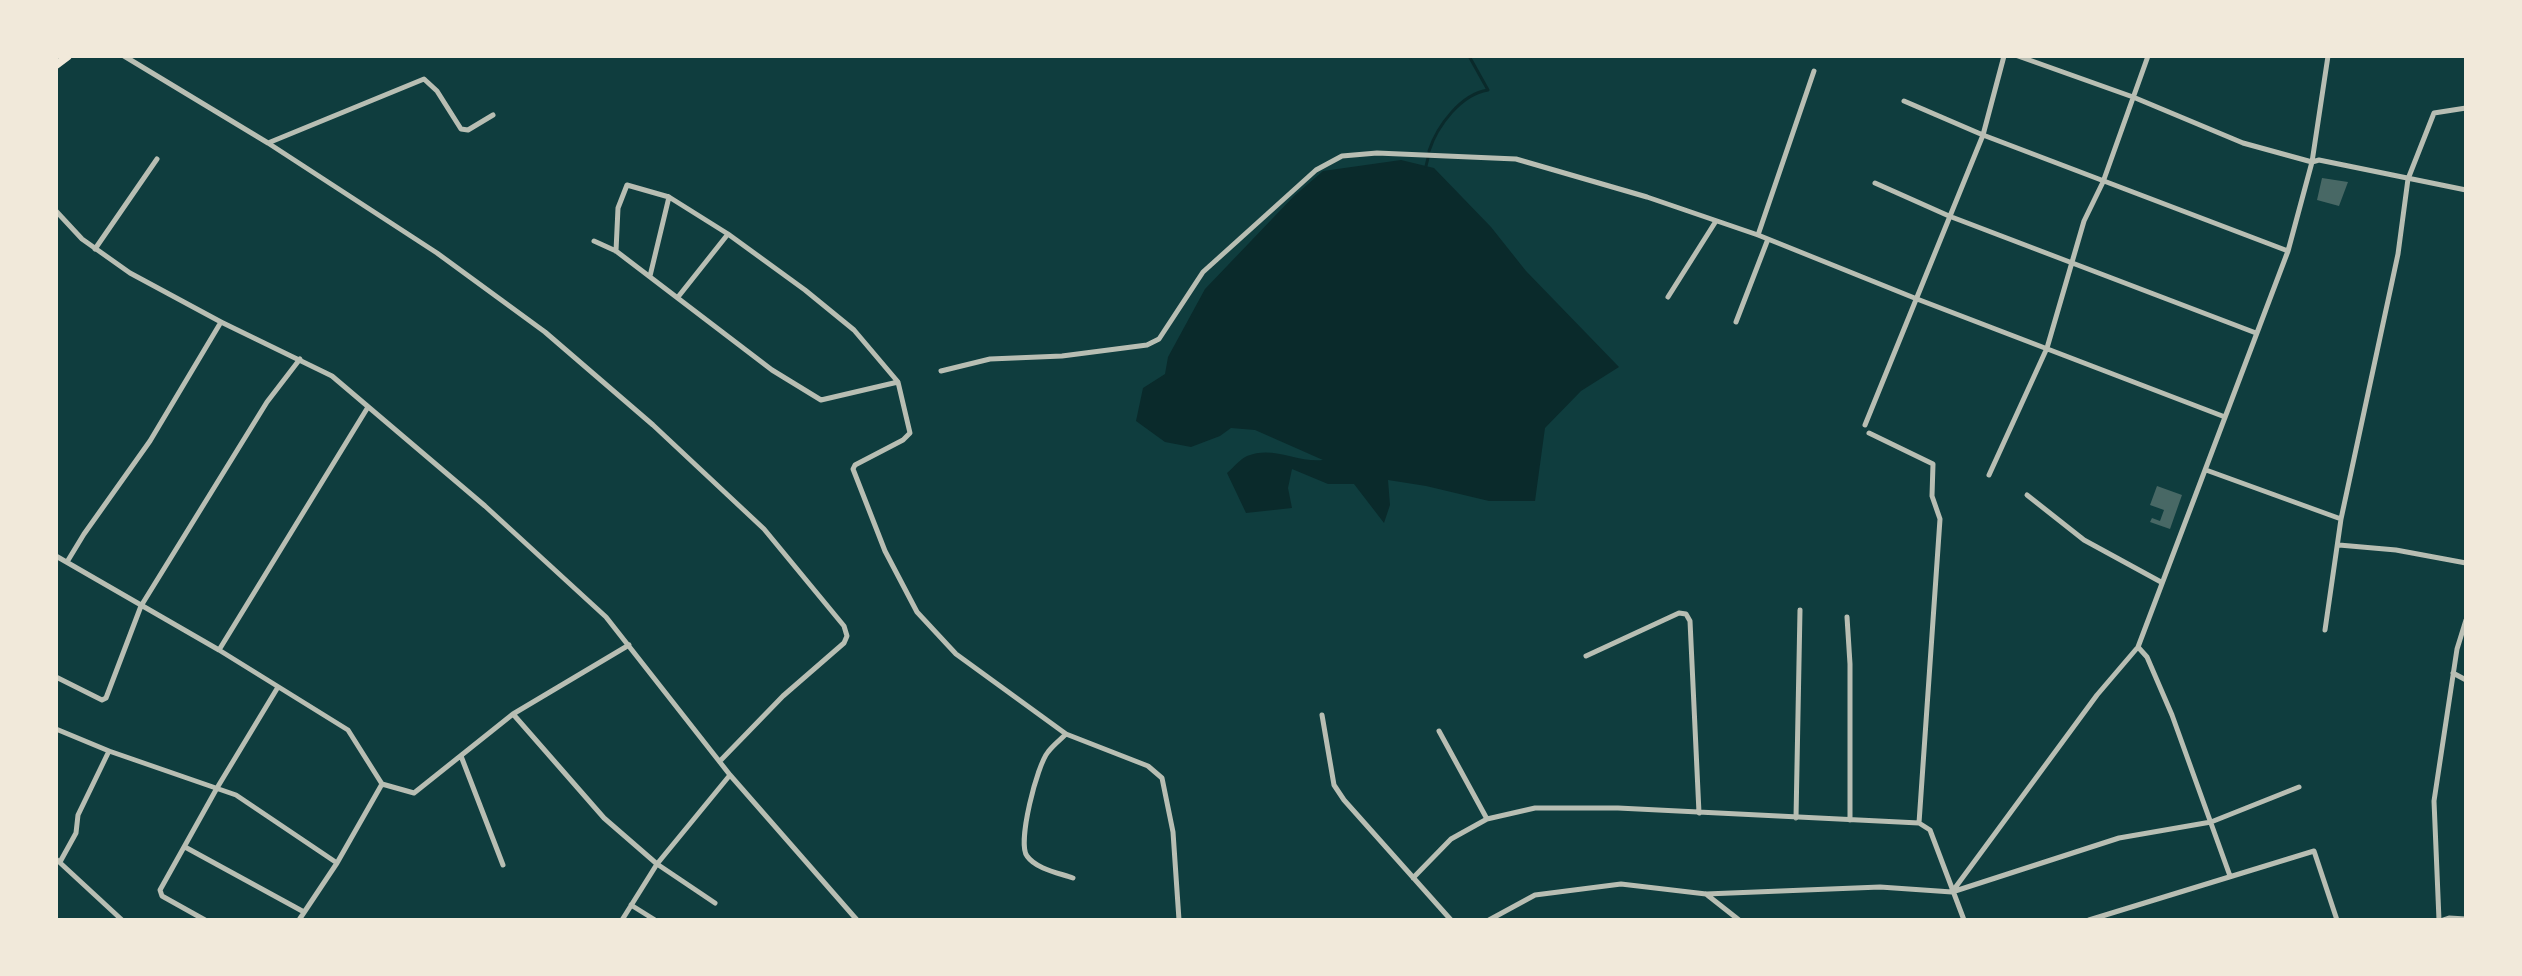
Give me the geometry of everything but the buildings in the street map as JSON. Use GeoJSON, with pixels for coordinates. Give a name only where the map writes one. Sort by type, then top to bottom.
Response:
{"type":"FeatureCollection","features":[{"type":"Feature","properties":{"kind":"main road"},"geometry":{"type":"LineString","coordinates":[[56,65],[68,56]]}},
{"type":"Feature","properties":{"kind":"street"},"geometry":{"type":"LineString","coordinates":[[124,56],[268,143],[437,253],[545,332],[653,425],[764,529],[844,626],[847,636],[844,643],[783,696],[720,761]]}},
{"type":"Feature","properties":{"kind":"street"},"geometry":{"type":"LineString","coordinates":[[1865,425],[1983,135],[2004,56]]}},
{"type":"Feature","properties":{"kind":"street"},"geometry":{"type":"LineString","coordinates":[[2018,56],[2133,97],[2243,143],[2312,162],[2319,160],[2466,190]]}},
{"type":"Feature","properties":{"kind":"street"},"geometry":{"type":"LineString","coordinates":[[1989,475],[2047,348],[2084,221],[2103,182],[2148,56]]}},
{"type":"Feature","properties":{"kind":"street"},"geometry":{"type":"LineString","coordinates":[[1952,892],[2097,695],[2138,647],[2288,251],[2312,162],[2328,56]]}},
{"type":"Feature","properties":{"kind":"street"},"geometry":{"type":"LineString","coordinates":[[1758,235],[1814,71]]}},
{"type":"Feature","properties":{"kind":"street"},"geometry":{"type":"LineString","coordinates":[[268,143],[424,79],[437,91],[461,129],[468,130],[493,115]]}},
{"type":"Feature","properties":{"kind":"street"},"geometry":{"type":"LineString","coordinates":[[1904,101],[2103,182],[2288,251]]}},
{"type":"Feature","properties":{"kind":"street"},"geometry":{"type":"LineString","coordinates":[[2325,630],[2341,519],[2398,254],[2408,179],[2434,113],[2466,108]]}},
{"type":"Feature","properties":{"kind":"street"},"geometry":{"type":"LineString","coordinates":[[941,371],[990,359],[1062,356],[1147,345],[1159,339],[1203,272],[1316,170],[1342,156],[1377,153],[1516,159],[1647,197],[1758,235],[2225,417]]}},
{"type":"Feature","properties":{"kind":"street"},"geometry":{"type":"LineString","coordinates":[[95,249],[157,159]]}},
{"type":"Feature","properties":{"kind":"street"},"geometry":{"type":"LineString","coordinates":[[1875,183],[1949,216],[2256,333]]}},
{"type":"Feature","properties":{"kind":"street"},"geometry":{"type":"LineString","coordinates":[[616,251],[618,208],[627,185],[669,197],[728,234],[805,290],[854,330],[898,382],[910,433],[853,469],[885,551],[917,612],[956,654],[1066,734],[1148,766],[1162,778],[1173,832],[1179,920]]}},
{"type":"Feature","properties":{"kind":"street"},"geometry":{"type":"LineString","coordinates":[[650,276],[669,197]]}},
{"type":"Feature","properties":{"kind":"street"},"geometry":{"type":"LineString","coordinates":[[56,211],[82,239],[130,273],[332,376],[485,506],[606,617],[730,775],[857,920]]}},
{"type":"Feature","properties":{"kind":"street"},"geometry":{"type":"LineString","coordinates":[[1668,297],[1716,221]]}},
{"type":"Feature","properties":{"kind":"street"},"geometry":{"type":"LineString","coordinates":[[678,297],[728,234]]}},
{"type":"Feature","properties":{"kind":"street"},"geometry":{"type":"LineString","coordinates":[[1736,322],[1768,239]]}},
{"type":"Feature","properties":{"kind":"street"},"geometry":{"type":"LineString","coordinates":[[594,241],[616,251],[772,370],[821,400],[898,382]]}},
{"type":"Feature","properties":{"kind":"street"},"geometry":{"type":"LineString","coordinates":[[67,562],[150,441],[221,322]]}},
{"type":"Feature","properties":{"kind":"street"},"geometry":{"type":"LineString","coordinates":[[56,677],[102,700],[106,698],[141,606],[267,402],[300,359]]}},
{"type":"Feature","properties":{"kind":"street"},"geometry":{"type":"LineString","coordinates":[[219,650],[368,407]]}},
{"type":"Feature","properties":{"kind":"street"},"geometry":{"type":"LineString","coordinates":[[1869,433],[1933,464],[1932,496],[1940,519],[1919,823]]}},
{"type":"Feature","properties":{"kind":"street"},"geometry":{"type":"LineString","coordinates":[[2206,470],[2341,519]]}},
{"type":"Feature","properties":{"kind":"street"},"geometry":{"type":"LineString","coordinates":[[2027,495],[2084,540],[2161,582]]}},
{"type":"Feature","properties":{"kind":"street"},"geometry":{"type":"LineString","coordinates":[[2339,545],[2396,550],[2466,563]]}},
{"type":"Feature","properties":{"kind":"street"},"geometry":{"type":"LineString","coordinates":[[56,556],[219,650],[348,730],[382,784],[414,793],[513,714],[629,645]]}},
{"type":"Feature","properties":{"kind":"street"},"geometry":{"type":"LineString","coordinates":[[1796,818],[1800,610]]}},
{"type":"Feature","properties":{"kind":"street"},"geometry":{"type":"LineString","coordinates":[[1586,656],[1679,613],[1686,614],[1690,621],[1699,813]]}},
{"type":"Feature","properties":{"kind":"street"},"geometry":{"type":"LineString","coordinates":[[1847,617],[1850,820]]}},
{"type":"Feature","properties":{"kind":"street"},"geometry":{"type":"LineString","coordinates":[[2466,620],[2457,649],[2434,801],[2441,920],[2466,919]]}},
{"type":"Feature","properties":{"kind":"street"},"geometry":{"type":"LineString","coordinates":[[2138,647],[2147,657],[2172,715],[2230,876]]}},
{"type":"Feature","properties":{"kind":"street"},"geometry":{"type":"LineString","coordinates":[[2453,673],[2466,680]]}},
{"type":"Feature","properties":{"kind":"street"},"geometry":{"type":"LineString","coordinates":[[205,920],[160,893],[217,788],[278,687]]}},
{"type":"Feature","properties":{"kind":"street"},"geometry":{"type":"LineString","coordinates":[[513,714],[604,818],[657,864],[715,903]]}},
{"type":"Feature","properties":{"kind":"street"},"geometry":{"type":"LineString","coordinates":[[1322,715],[1334,785],[1451,920]]}},
{"type":"Feature","properties":{"kind":"street"},"geometry":{"type":"LineString","coordinates":[[56,729],[109,751],[236,795],[337,863]]}},
{"type":"Feature","properties":{"kind":"street"},"geometry":{"type":"LineString","coordinates":[[1439,731],[1487,819]]}},
{"type":"Feature","properties":{"kind":"street"},"geometry":{"type":"LineString","coordinates":[[1066,734],[1042,761],[1030,804],[1023,848],[1027,857],[1038,866],[1073,878]]}},
{"type":"Feature","properties":{"kind":"street"},"geometry":{"type":"LineString","coordinates":[[109,751],[78,815],[76,833],[58,861],[122,920]]}},
{"type":"Feature","properties":{"kind":"street"},"geometry":{"type":"LineString","coordinates":[[461,756],[503,865]]}},
{"type":"Feature","properties":{"kind":"street"},"geometry":{"type":"LineString","coordinates":[[622,920],[657,864],[730,775]]}},
{"type":"Feature","properties":{"kind":"street"},"geometry":{"type":"LineString","coordinates":[[299,920],[337,863],[382,784]]}},
{"type":"Feature","properties":{"kind":"street"},"geometry":{"type":"LineString","coordinates":[[1489,920],[1535,895],[1621,884],[1706,894],[1880,887],[1952,892],[2119,838],[2211,822],[2299,787]]}},
{"type":"Feature","properties":{"kind":"street"},"geometry":{"type":"LineString","coordinates":[[1413,878],[1451,839],[1487,819],[1535,808],[1618,808],[1919,823],[1930,830],[1964,920]]}},
{"type":"Feature","properties":{"kind":"street"},"geometry":{"type":"LineString","coordinates":[[185,847],[304,912]]}},
{"type":"Feature","properties":{"kind":"street"},"geometry":{"type":"LineString","coordinates":[[2089,920],[2314,851],[2337,920]]}},
{"type":"Feature","properties":{"kind":"street"},"geometry":{"type":"LineString","coordinates":[[1706,894],[1739,920]]}},
{"type":"Feature","properties":{"kind":"street"},"geometry":{"type":"LineString","coordinates":[[631,905],[655,920]]}},
{"type":"Feature","properties":{"kind":"water"},"geometry":{"type":"Polygon","coordinates":[[[1401,160],[1434,168],[1491,227],[1526,271],[1619,367],[1581,391],[1545,428],[1535,501],[1489,501],[1388,480],[1390,505],[1384,523],[1354,484],[1328,484],[1292,469],[1288,488],[1292,508],[1246,513],[1227,473],[1244,457],[1266,452],[1323,460],[1255,430],[1231,428],[1220,436],[1191,447],[1165,442],[1136,421],[1143,388],[1165,374],[1168,357],[1205,289],[1294,196],[1323,171],[1401,160]]]}},
{"type":"Feature","properties":{"kind":"waterway"},"geometry":{"type":"LineString","coordinates":[[1429,151],[1451,113],[1469,98],[1488,90],[1469,56]]}},
{"type":"Feature","properties":{"kind":"waterway"},"geometry":{"type":"LineString","coordinates":[[1426,166],[1428,158]]}}]}
